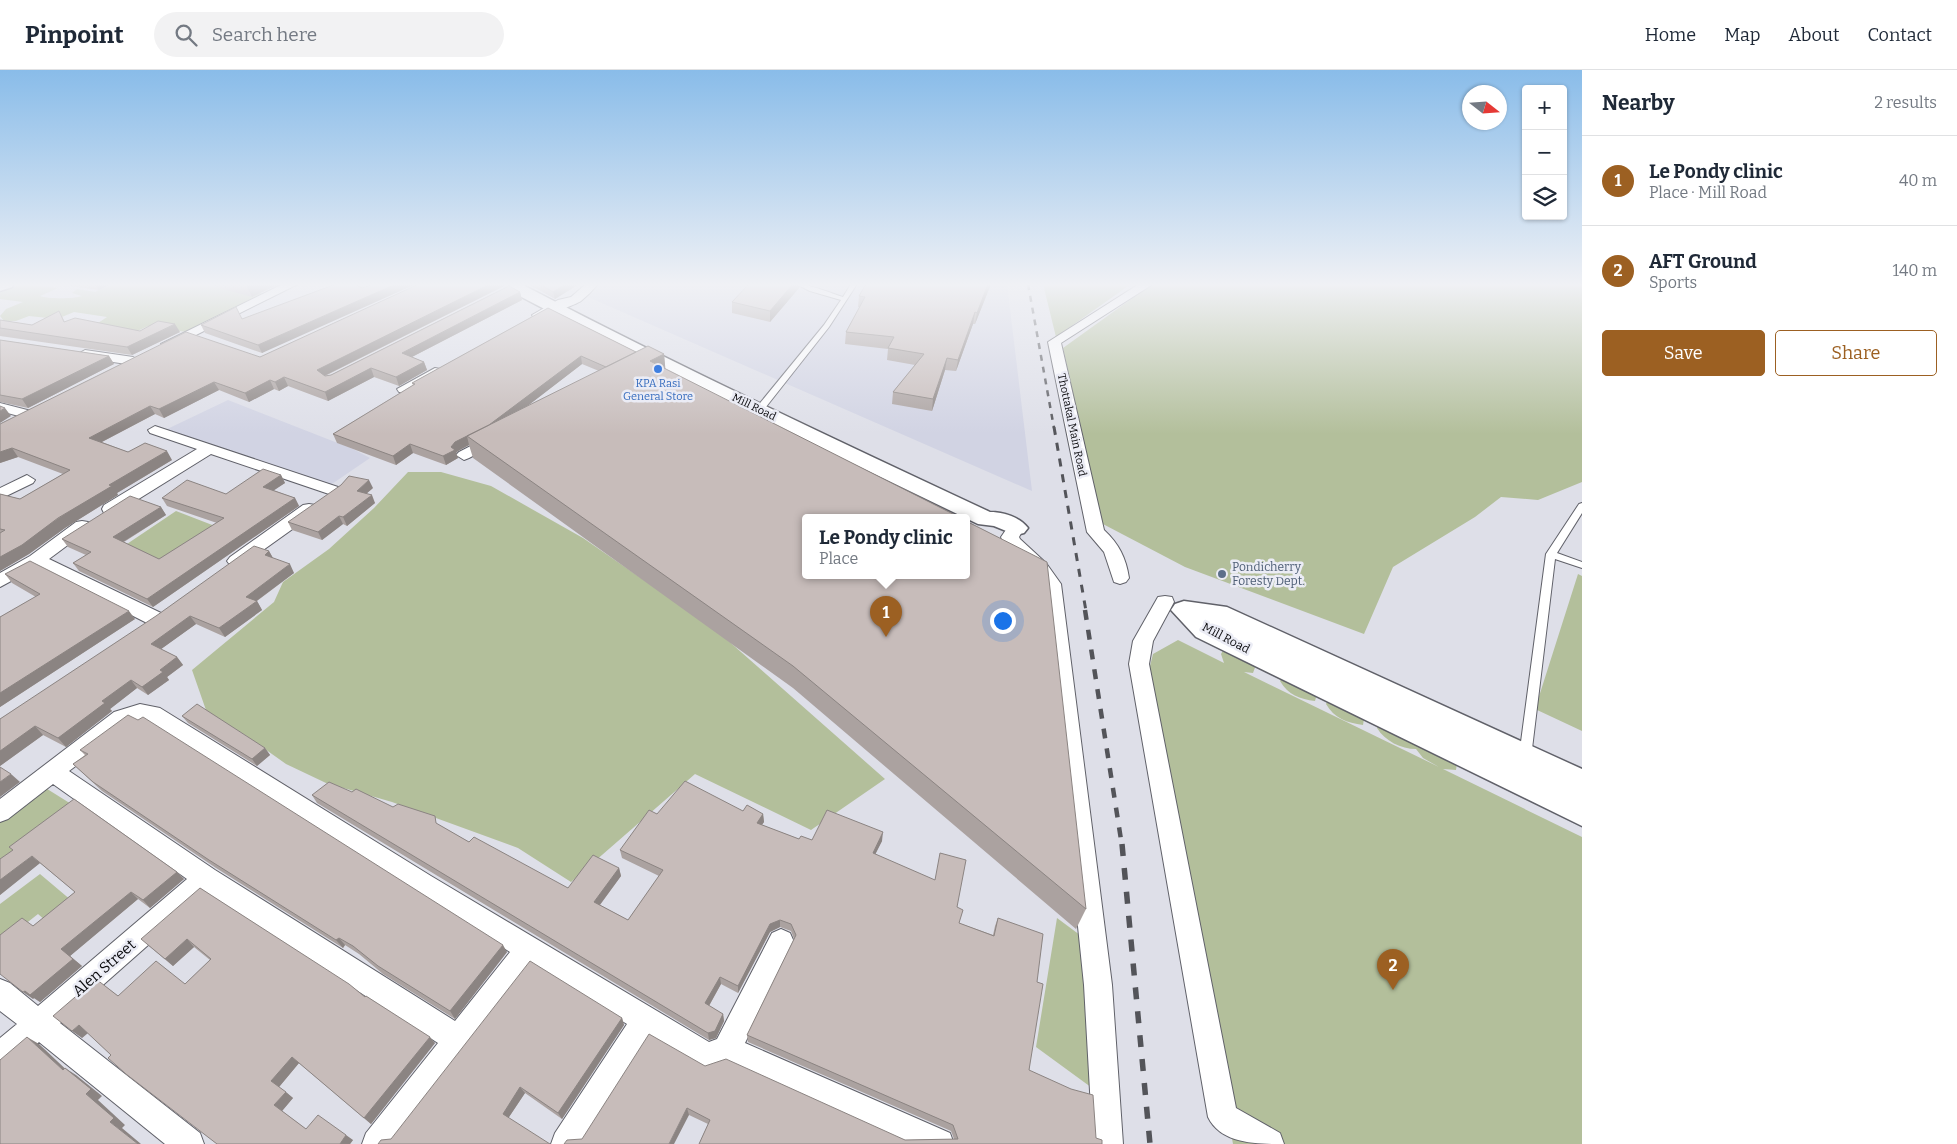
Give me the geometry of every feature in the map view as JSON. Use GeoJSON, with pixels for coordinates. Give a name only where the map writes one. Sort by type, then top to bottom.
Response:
{"type":"FeatureCollection","features":[{"type":"Feature","properties":{"kind":"main road","name":"Mill Road"},"geometry":{"type":"LineString","coordinates":[[608,334],[652,359],[763,406],[986,519],[1007,524]]}},
{"type":"Feature","properties":{"kind":"main road","name":"Mill Road"},"geometry":{"type":"LineString","coordinates":[[1582,784],[1522,770],[1206,630],[1184,610],[1218,614],[1522,770],[1582,812]]}},
{"type":"Feature","properties":{"kind":"street"},"geometry":{"type":"LineString","coordinates":[[116,370],[187,334]]}},
{"type":"Feature","properties":{"kind":"street"},"geometry":{"type":"LineString","coordinates":[[192,334],[207,340]]}},
{"type":"Feature","properties":{"kind":"street","name":"Thottakal Main Road"},"geometry":{"type":"LineString","coordinates":[[1067,334],[1054,342],[1096,532],[1108,543],[1117,557],[1120,578]]}},
{"type":"Feature","properties":{"kind":"street"},"geometry":{"type":"LineString","coordinates":[[68,352],[133,361]]}},
{"type":"Feature","properties":{"kind":"street"},"geometry":{"type":"LineString","coordinates":[[404,389],[447,365]]}},
{"type":"Feature","properties":{"kind":"street"},"geometry":{"type":"LineString","coordinates":[[0,406],[34,413]]}},
{"type":"Feature","properties":{"kind":"street"},"geometry":{"type":"LineString","coordinates":[[15,423],[34,413]]}},
{"type":"Feature","properties":{"kind":"street"},"geometry":{"type":"LineString","coordinates":[[155,430],[335,491],[225,568]]}},
{"type":"Feature","properties":{"kind":"street"},"geometry":{"type":"LineString","coordinates":[[464,455],[505,434]]}},
{"type":"Feature","properties":{"kind":"street"},"geometry":{"type":"LineString","coordinates":[[0,580],[36,560],[72,533],[210,448]]}},
{"type":"Feature","properties":{"kind":"street"},"geometry":{"type":"LineString","coordinates":[[0,494],[27,480]]}},
{"type":"Feature","properties":{"kind":"street"},"geometry":{"type":"LineString","coordinates":[[1007,524],[1012,542],[1040,567],[1052,584],[1098,985],[1108,1144]]}},
{"type":"Feature","properties":{"kind":"street"},"geometry":{"type":"LineString","coordinates":[[36,560],[154,618]]}},
{"type":"Feature","properties":{"kind":"street"},"geometry":{"type":"LineString","coordinates":[[1165,602],[1142,642],[1139,664],[1223,1117],[1269,1144]]}},
{"type":"Feature","properties":{"kind":"street"},"geometry":{"type":"LineString","coordinates":[[138,629],[170,607]]}},
{"type":"Feature","properties":{"kind":"street"},"geometry":{"type":"LineString","coordinates":[[0,812],[122,718],[133,712],[144,711],[153,714],[422,884],[708,1057],[726,1050],[781,942]]}},
{"type":"Feature","properties":{"kind":"street"},"geometry":{"type":"LineString","coordinates":[[53,772],[206,878],[458,1039]]}},
{"type":"Feature","properties":{"kind":"street","name":"Alen Street"},"geometry":{"type":"LineString","coordinates":[[0,1058],[206,878]]}},
{"type":"Feature","properties":{"kind":"street"},"geometry":{"type":"LineString","coordinates":[[377,1144],[530,948]]}},
{"type":"Feature","properties":{"kind":"street"},"geometry":{"type":"LineString","coordinates":[[0,994],[189,1144]]}},
{"type":"Feature","properties":{"kind":"street"},"geometry":{"type":"LineString","coordinates":[[566,1144],[646,1019]]}},
{"type":"Feature","properties":{"kind":"street"},"geometry":{"type":"LineString","coordinates":[[726,1050],[939,1144]]}},
{"type":"Feature","properties":{"kind":"lane"},"geometry":{"type":"LineString","coordinates":[[763,406],[821,334]]}},
{"type":"Feature","properties":{"kind":"lane"},"geometry":{"type":"LineString","coordinates":[[1522,770],[1551,554],[1582,506]]}},
{"type":"Feature","properties":{"kind":"lane"},"geometry":{"type":"LineString","coordinates":[[1551,554],[1582,565]]}},
{"type":"Feature","properties":{"kind":"shaded area"},"geometry":{"type":"Polygon","coordinates":[[[673,334],[1013,334],[1032,491],[673,334]]]}},
{"type":"Feature","properties":{"kind":"shaded area"},"geometry":{"type":"Polygon","coordinates":[[[228,400],[353,449],[370,458],[326,488],[161,432],[228,400]]]}},
{"type":"Feature","properties":{"kind":"green space"},"geometry":{"type":"Polygon","coordinates":[[[1082,334],[1582,334],[1582,482],[1538,500],[1501,497],[1475,517],[1393,567],[1364,634],[1185,567],[1101,523],[1063,348],[1082,334]]]}},
{"type":"Feature","properties":{"kind":"green space"},"geometry":{"type":"Polygon","coordinates":[[[408,472],[441,472],[491,486],[583,538],[716,630],[885,779],[811,830],[695,774],[571,882],[518,848],[392,802],[326,783],[286,764],[245,735],[207,713],[192,670],[274,602],[283,582],[329,549],[374,508],[408,472]]]}},
{"type":"Feature","properties":{"kind":"green space"},"geometry":{"type":"Polygon","coordinates":[[[176,511],[220,528],[168,565],[124,546],[176,511]]]}},
{"type":"Feature","properties":{"kind":"green space"},"geometry":{"type":"Polygon","coordinates":[[[1578,574],[1582,576],[1582,731],[1535,709],[1578,574]]]}},
{"type":"Feature","properties":{"kind":"green space"},"geometry":{"type":"Polygon","coordinates":[[[1178,640],[1224,663],[1221,654],[1225,647],[1257,662],[1253,673],[1244,672],[1439,767],[1423,758],[1416,749],[1399,746],[1384,737],[1377,728],[1381,719],[1458,757],[1456,770],[1443,769],[1582,837],[1582,1144],[1233,1144],[1147,678],[1153,654],[1178,640]]]}},
{"type":"Feature","properties":{"kind":"green space"},"geometry":{"type":"Polygon","coordinates":[[[1285,673],[1318,690],[1315,701],[1304,699],[1287,690],[1280,681],[1285,673]]]}},
{"type":"Feature","properties":{"kind":"green space"},"geometry":{"type":"Polygon","coordinates":[[[1330,696],[1365,713],[1363,725],[1346,721],[1333,713],[1326,704],[1330,696]]]}},
{"type":"Feature","properties":{"kind":"green space"},"geometry":{"type":"Polygon","coordinates":[[[44,787],[76,807],[0,866],[0,821],[44,787]]]}},
{"type":"Feature","properties":{"kind":"green space"},"geometry":{"type":"Polygon","coordinates":[[[40,874],[72,901],[46,921],[38,914],[0,944],[0,904],[40,874]]]}},
{"type":"Feature","properties":{"kind":"green space"},"geometry":{"type":"Polygon","coordinates":[[[1057,918],[1088,941],[1099,1093],[1036,1047],[1057,918]]]}},
{"type":"Feature","properties":{"kind":"building"},"geometry":{"type":"Polygon","coordinates":[[[41,334],[154,334],[127,347],[41,334]]]}},
{"type":"Feature","properties":{"kind":"building"},"geometry":{"type":"Polygon","coordinates":[[[182,334],[192,334],[260,357],[310,334],[389,334],[317,370],[325,376],[331,375],[413,334],[439,334],[402,353],[424,362],[396,377],[371,368],[325,392],[284,377],[275,382],[270,380],[245,393],[214,382],[159,409],[150,406],[89,438],[128,452],[145,443],[167,451],[109,485],[112,486],[58,518],[22,545],[0,557],[0,533],[5,530],[0,529],[0,494],[20,499],[70,470],[12,448],[0,452],[0,424],[182,334]]]}},
{"type":"Feature","properties":{"kind":"building"},"geometry":{"type":"Polygon","coordinates":[[[227,334],[283,334],[258,345],[227,334]]]}},
{"type":"Feature","properties":{"kind":"building"},"geometry":{"type":"Polygon","coordinates":[[[501,334],[600,334],[636,352],[606,367],[581,356],[489,425],[455,442],[451,447],[455,450],[443,456],[410,444],[393,456],[333,434],[415,384],[412,383],[501,334]]]}},
{"type":"Feature","properties":{"kind":"building"},"geometry":{"type":"Polygon","coordinates":[[[866,334],[967,334],[958,360],[947,358],[933,399],[893,392],[924,354],[888,348],[894,337],[866,334]]]}},
{"type":"Feature","properties":{"kind":"building"},"geometry":{"type":"Polygon","coordinates":[[[0,340],[109,356],[22,399],[0,395],[0,340]]]}},
{"type":"Feature","properties":{"kind":"building"},"geometry":{"type":"Polygon","coordinates":[[[648,346],[664,354],[650,361],[953,514],[802,514],[802,579],[970,579],[970,523],[1047,562],[1086,909],[793,666],[467,436],[648,346]]]}},
{"type":"Feature","properties":{"kind":"building"},"geometry":{"type":"Polygon","coordinates":[[[263,469],[281,475],[263,487],[295,498],[147,599],[73,563],[91,552],[62,539],[130,496],[161,507],[113,537],[159,559],[224,518],[162,498],[187,480],[226,494],[263,469]]]}},
{"type":"Feature","properties":{"kind":"building"},"geometry":{"type":"Polygon","coordinates":[[[349,476],[369,480],[357,491],[372,495],[343,517],[339,516],[318,532],[288,522],[341,485],[349,476]]]}},
{"type":"Feature","properties":{"kind":"building"},"geometry":{"type":"Polygon","coordinates":[[[254,546],[269,551],[265,555],[290,564],[246,597],[257,601],[219,628],[190,616],[151,644],[177,657],[160,670],[163,672],[142,687],[131,680],[102,701],[105,703],[58,738],[35,726],[0,751],[0,719],[156,616],[254,546]]]}},
{"type":"Feature","properties":{"kind":"building"},"geometry":{"type":"Polygon","coordinates":[[[30,561],[129,611],[0,693],[0,617],[40,594],[5,574],[30,561]]]}},
{"type":"Feature","properties":{"kind":"building"},"geometry":{"type":"Polygon","coordinates":[[[197,704],[265,748],[252,759],[182,716],[197,704]]]}},
{"type":"Feature","properties":{"kind":"building"},"geometry":{"type":"Polygon","coordinates":[[[128,715],[138,720],[143,717],[503,945],[450,1011],[378,966],[353,946],[339,938],[336,940],[209,860],[93,782],[73,764],[88,754],[80,750],[128,715]]]}},
{"type":"Feature","properties":{"kind":"building"},"geometry":{"type":"Polygon","coordinates":[[[0,767],[11,774],[0,782],[0,767]]]}},
{"type":"Feature","properties":{"kind":"building"},"geometry":{"type":"Polygon","coordinates":[[[685,781],[743,811],[747,805],[763,814],[757,823],[799,839],[801,836],[812,840],[827,810],[883,832],[873,853],[935,880],[940,853],[966,860],[957,907],[963,910],[959,923],[994,936],[998,918],[1043,934],[1037,982],[1043,984],[1029,1070],[1071,1089],[1093,1095],[1096,1138],[1102,1140],[1102,1144],[699,1144],[710,1120],[687,1108],[669,1144],[564,1144],[567,1140],[582,1139],[649,1034],[705,1066],[726,1059],[905,1140],[958,1139],[953,1125],[747,1035],[796,935],[791,924],[780,920],[770,924],[738,986],[720,977],[705,1003],[723,1014],[715,1031],[708,1033],[312,795],[329,782],[352,792],[356,789],[393,807],[398,804],[435,816],[436,823],[469,842],[474,837],[568,888],[593,855],[619,868],[594,902],[628,920],[663,870],[620,850],[649,810],[657,814],[685,781]]]}},
{"type":"Feature","properties":{"kind":"building"},"geometry":{"type":"Polygon","coordinates":[[[74,799],[177,872],[143,900],[131,892],[61,949],[73,959],[30,995],[25,991],[23,992],[0,974],[0,935],[22,918],[33,926],[75,892],[32,856],[0,880],[0,859],[13,850],[9,847],[74,799]]]}},
{"type":"Feature","properties":{"kind":"building"},"geometry":{"type":"Polygon","coordinates":[[[200,888],[349,984],[365,997],[430,1037],[364,1118],[292,1057],[271,1081],[286,1092],[274,1105],[306,1129],[318,1115],[346,1135],[340,1144],[217,1144],[126,1074],[108,1058],[111,1055],[79,1025],[72,1031],[53,1016],[96,979],[118,996],[156,961],[185,984],[211,959],[187,939],[165,959],[141,939],[200,888]]]}},
{"type":"Feature","properties":{"kind":"building"},"geometry":{"type":"Polygon","coordinates":[[[530,961],[622,1018],[558,1113],[520,1087],[503,1114],[550,1144],[378,1144],[381,1140],[391,1139],[530,961]]]}},
{"type":"Feature","properties":{"kind":"building"},"geometry":{"type":"Polygon","coordinates":[[[27,1037],[63,1070],[65,1068],[91,1089],[86,1094],[114,1118],[110,1122],[138,1144],[0,1144],[0,1060],[27,1037]]]}},
{"type":"Feature","properties":{"kind":"railway"},"geometry":{"type":"LineString","coordinates":[[1037,334],[1054,428]]}},
{"type":"Feature","properties":{"kind":"railway"},"geometry":{"type":"LineString","coordinates":[[1054,427],[1086,611]]}},
{"type":"Feature","properties":{"kind":"railway"},"geometry":{"type":"LineString","coordinates":[[1085,610],[1122,846]]}},
{"type":"Feature","properties":{"kind":"railway"},"geometry":{"type":"LineString","coordinates":[[1122,844],[1150,1144]]}},
{"type":"Feature","properties":{"kind":"place","name":"KPA Rasi General Store"},"geometry":{"type":"Point","coordinates":[658,369]}},
{"type":"Feature","properties":{"kind":"place","name":"Pondicherry Foresty Dept."},"geometry":{"type":"Point","coordinates":[1222,574]}},
{"type":"Feature","properties":{"kind":"place","name":"Le Pondy clinic"},"geometry":{"type":"Point","coordinates":[886,637]}},
{"type":"Feature","properties":{"kind":"place","name":"AFT Ground"},"geometry":{"type":"Point","coordinates":[1393,990]}}]}
